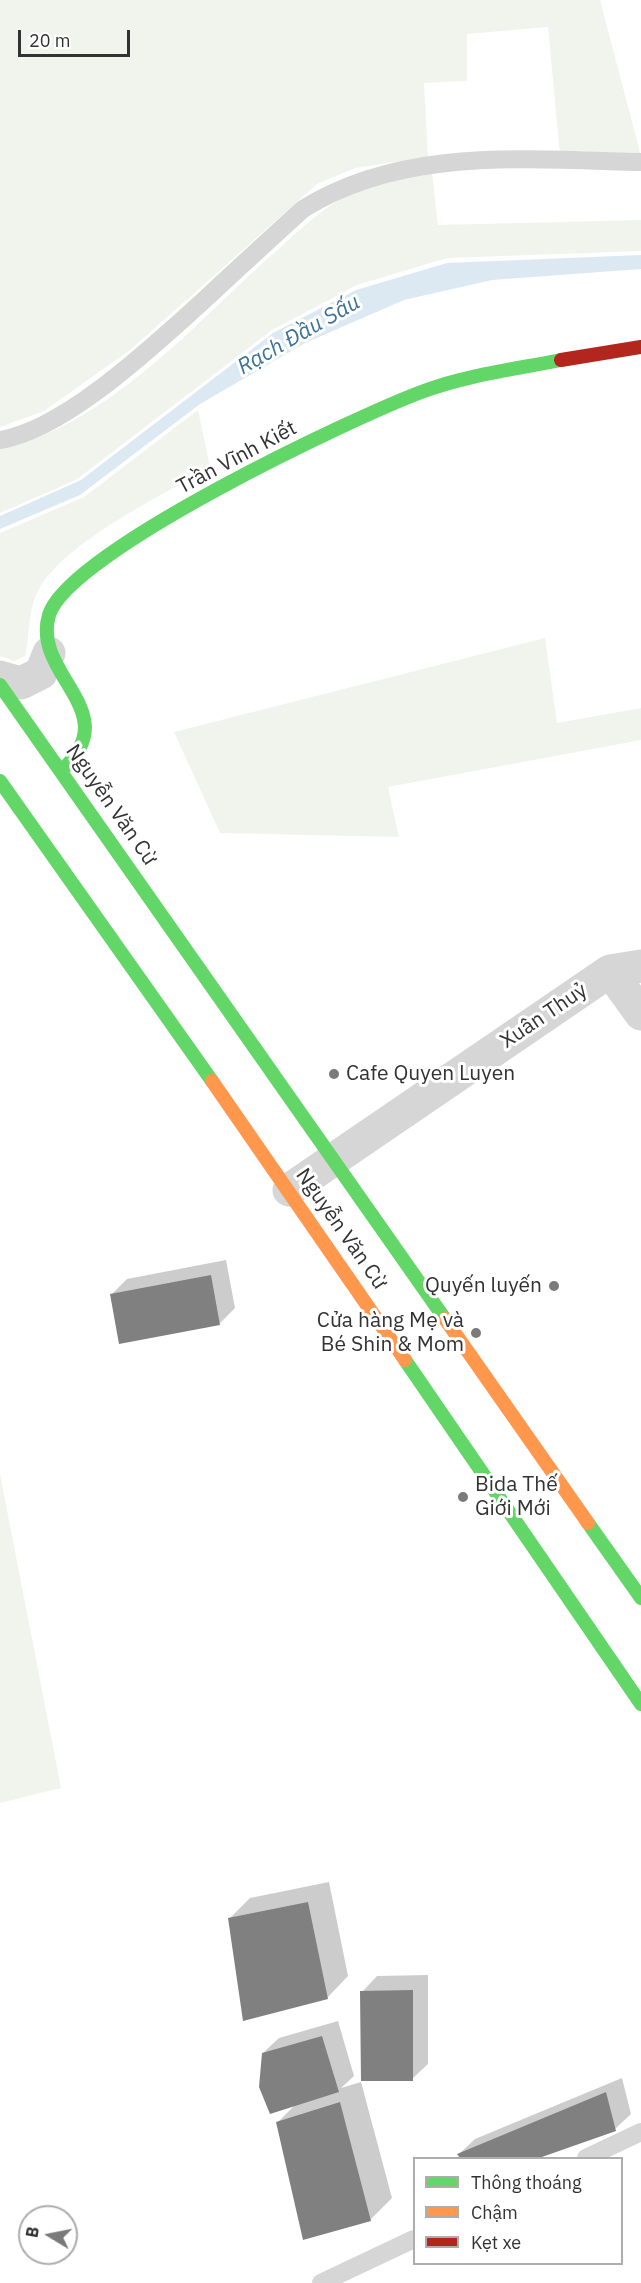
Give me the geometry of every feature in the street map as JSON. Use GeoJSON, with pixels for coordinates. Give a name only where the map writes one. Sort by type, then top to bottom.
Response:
{"type":"FeatureCollection","features":[{"type":"Feature","properties":{"kind":"main road","name":"Trần Vĩnh Kiết"},"geometry":{"type":"LineString","coordinates":[[49,652],[46,631],[52,608],[63,592],[93,565],[200,500],[345,424],[424,390],[580,357],[641,347]]}},
{"type":"Feature","properties":{"kind":"main road"},"geometry":{"type":"LineString","coordinates":[[49,652],[81,704],[82,744],[74,762],[61,771]]}},
{"type":"Feature","properties":{"kind":"main road","name":"Nguyễn Văn Cừ"},"geometry":{"type":"LineString","coordinates":[[0,685],[641,1598]]}},
{"type":"Feature","properties":{"kind":"main road","name":"Nguyễn Văn Cừ"},"geometry":{"type":"LineString","coordinates":[[0,782],[14,819],[289,1190],[641,1703]]}},
{"type":"Feature","properties":{"kind":"street"},"geometry":{"type":"LineString","coordinates":[[0,677],[21,683],[41,673],[49,652]]}},
{"type":"Feature","properties":{"kind":"street"},"geometry":{"type":"LineString","coordinates":[[626,968],[641,1014]]}},
{"type":"Feature","properties":{"kind":"street","name":"Xuân Thuỷ"},"geometry":{"type":"LineString","coordinates":[[289,1190],[626,968]]}},
{"type":"Feature","properties":{"kind":"lane"},"geometry":{"type":"LineString","coordinates":[[0,440],[41,426],[82,401],[137,361],[303,209],[330,192],[355,182],[416,167],[471,160],[641,162]]}},
{"type":"Feature","properties":{"kind":"lane"},"geometry":{"type":"LineString","coordinates":[[588,2157],[641,2132]]}},
{"type":"Feature","properties":{"kind":"lane"},"geometry":{"type":"LineString","coordinates":[[321,2283],[413,2239]]}},
{"type":"Feature","properties":{"kind":"shaded area"},"geometry":{"type":"Polygon","coordinates":[[[0,0],[600,0],[641,156],[560,155],[548,27],[467,34],[467,81],[424,83],[428,157],[355,168],[317,184],[130,350],[44,411],[0,427],[0,0]]]}},
{"type":"Feature","properties":{"kind":"shaded area"},"geometry":{"type":"Polygon","coordinates":[[[432,172],[438,225],[641,220],[641,251],[447,258],[357,285],[272,330],[76,480],[0,513],[0,449],[38,437],[75,419],[144,372],[267,259],[330,205],[353,193],[432,172]]]}},
{"type":"Feature","properties":{"kind":"shaded area"},"geometry":{"type":"Polygon","coordinates":[[[198,410],[210,467],[117,521],[70,554],[52,571],[35,596],[25,656],[14,661],[0,656],[0,533],[84,497],[198,410]]]}},
{"type":"Feature","properties":{"kind":"shaded area"},"geometry":{"type":"Polygon","coordinates":[[[545,638],[557,723],[641,708],[641,740],[388,787],[399,837],[220,833],[174,732],[545,638]]]}},
{"type":"Feature","properties":{"kind":"shaded area"},"geometry":{"type":"Polygon","coordinates":[[[0,1474],[61,1788],[0,1803],[0,1474]]]}},
{"type":"Feature","properties":{"kind":"water","name":"Rạch Đầu Sấu"},"geometry":{"type":"Polygon","coordinates":[[[641,255],[641,269],[492,280],[404,300],[305,343],[200,404],[80,495],[0,529],[0,516],[81,480],[273,333],[356,290],[447,263],[641,255]]]}},
{"type":"Feature","properties":{"kind":"building"},"geometry":{"type":"Polygon","coordinates":[[[211,1275],[220,1325],[119,1344],[110,1294],[211,1275]]]}},
{"type":"Feature","properties":{"kind":"building"},"geometry":{"type":"Polygon","coordinates":[[[308,1902],[328,1999],[243,2021],[228,1918],[308,1902]]]}},
{"type":"Feature","properties":{"kind":"building"},"geometry":{"type":"Polygon","coordinates":[[[413,1990],[413,2081],[361,2081],[360,1991],[413,1990]]]}},
{"type":"Feature","properties":{"kind":"building"},"geometry":{"type":"Polygon","coordinates":[[[322,2036],[339,2092],[270,2114],[259,2087],[262,2053],[322,2036]]]}},
{"type":"Feature","properties":{"kind":"building"},"geometry":{"type":"Polygon","coordinates":[[[606,2092],[616,2131],[542,2157],[459,2157],[457,2154],[606,2092]]]}},
{"type":"Feature","properties":{"kind":"building"},"geometry":{"type":"Polygon","coordinates":[[[340,2102],[371,2221],[303,2240],[276,2122],[340,2102]]]}},
{"type":"Feature","properties":{"kind":"traffic: fast"},"geometry":{"type":"LineString","coordinates":[[61,771],[79,750],[85,730],[82,711],[53,657],[47,637],[49,615],[68,588],[106,557],[158,523],[280,456],[339,428],[440,385],[561,360]]}},
{"type":"Feature","properties":{"kind":"traffic: fast"},"geometry":{"type":"LineString","coordinates":[[0,685],[445,1319]]}},
{"type":"Feature","properties":{"kind":"traffic: fast"},"geometry":{"type":"LineString","coordinates":[[0,781],[212,1081]]}},
{"type":"Feature","properties":{"kind":"traffic: fast"},"geometry":{"type":"LineString","coordinates":[[405,1360],[641,1704]]}},
{"type":"Feature","properties":{"kind":"traffic: fast"},"geometry":{"type":"LineString","coordinates":[[588,1523],[641,1598]]}},
{"type":"Feature","properties":{"kind":"traffic: slow"},"geometry":{"type":"LineString","coordinates":[[212,1081],[405,1360]]}},
{"type":"Feature","properties":{"kind":"traffic: slow"},"geometry":{"type":"LineString","coordinates":[[445,1319],[588,1523]]}},
{"type":"Feature","properties":{"kind":"traffic: jam"},"geometry":{"type":"LineString","coordinates":[[561,360],[641,347]]}},
{"type":"Feature","properties":{"kind":"place","name":"Cafe Quyen Luyen"},"geometry":{"type":"Point","coordinates":[334,1074]}},
{"type":"Feature","properties":{"kind":"place","name":"Quyến luyến"},"geometry":{"type":"Point","coordinates":[554,1286]}},
{"type":"Feature","properties":{"kind":"place","name":"Cửa hàng Mẹ và Bé Shin & Mom"},"geometry":{"type":"Point","coordinates":[476,1333]}},
{"type":"Feature","properties":{"kind":"place","name":"Bida Thế Giới Mới"},"geometry":{"type":"Point","coordinates":[463,1497]}}]}
